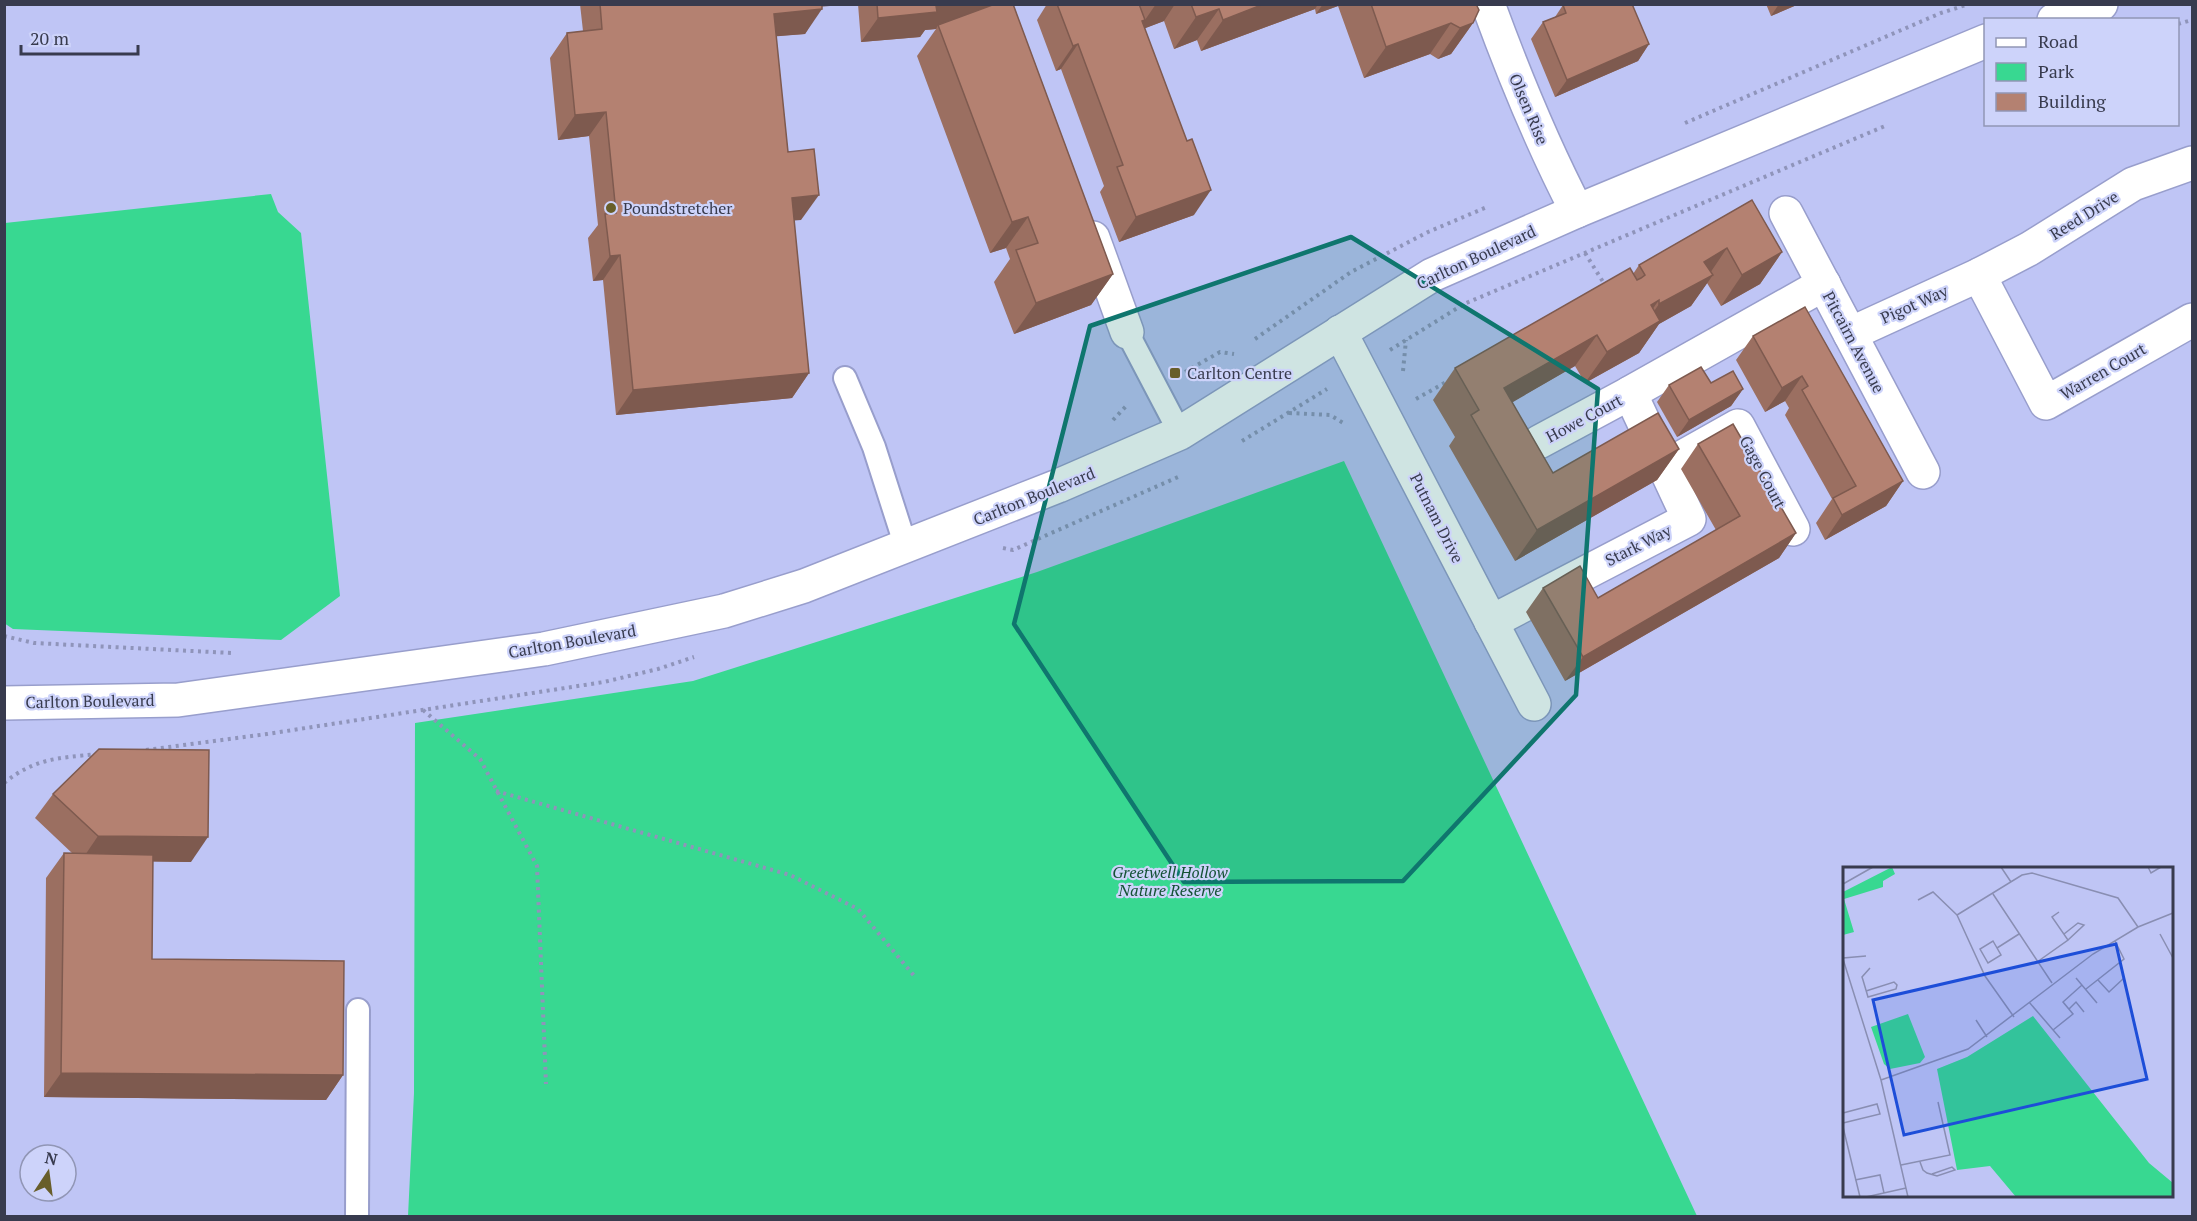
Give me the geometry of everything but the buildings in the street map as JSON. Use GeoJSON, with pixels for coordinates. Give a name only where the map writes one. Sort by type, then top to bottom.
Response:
{"type":"FeatureCollection","features":[{"type":"Feature","properties":{"kind":"street","name":"Olsen Rise"},"geometry":{"type":"LineString","coordinates":[[1488,4],[1518,86],[1577,211]]}},
{"type":"Feature","properties":{"kind":"street"},"geometry":{"type":"LineString","coordinates":[[2060,18],[2101,4]]}},
{"type":"Feature","properties":{"kind":"street","name":"Carlton Boulevard"},"geometry":{"type":"LineString","coordinates":[[4,703],[178,700],[544,649],[724,611],[804,586],[906,548],[1180,433],[1432,275],[1577,211],[1984,42]]}},
{"type":"Feature","properties":{"kind":"street","name":"Reed Drive"},"geometry":{"type":"LineString","coordinates":[[1979,275],[2029,249],[2133,184],[2193,163]]}},
{"type":"Feature","properties":{"kind":"street"},"geometry":{"type":"LineString","coordinates":[[1082,209],[1127,332]]}},
{"type":"Feature","properties":{"kind":"street","name":"Pitcairn Avenue"},"geometry":{"type":"LineString","coordinates":[[1786,213],[1923,472]]}},
{"type":"Feature","properties":{"kind":"street","name":"Warren Court"},"geometry":{"type":"LineString","coordinates":[[1979,275],[2046,403],[2193,320]]}},
{"type":"Feature","properties":{"kind":"street","name":"Pigot Way"},"geometry":{"type":"LineString","coordinates":[[1850,334],[1979,275]]}},
{"type":"Feature","properties":{"kind":"street"},"geometry":{"type":"LineString","coordinates":[[1630,393],[1824,284]]}},
{"type":"Feature","properties":{"kind":"street","name":"Putnam Drive"},"geometry":{"type":"LineString","coordinates":[[1340,332],[1534,704]]}},
{"type":"Feature","properties":{"kind":"street","name":"Howe Court"},"geometry":{"type":"LineString","coordinates":[[1539,442],[1630,393]]}},
{"type":"Feature","properties":{"kind":"street","name":"Stark Way"},"geometry":{"type":"LineString","coordinates":[[1491,622],[1689,519],[1630,393]]}},
{"type":"Feature","properties":{"kind":"street","name":"Gage Court"},"geometry":{"type":"LineString","coordinates":[[1665,467],[1738,426],[1793,529]]}},
{"type":"Feature","properties":{"kind":"lane"},"geometry":{"type":"LineString","coordinates":[[1127,332],[1180,433]]}},
{"type":"Feature","properties":{"kind":"lane"},"geometry":{"type":"LineString","coordinates":[[845,378],[874,447],[906,548]]}},
{"type":"Feature","properties":{"kind":"lane"},"geometry":{"type":"LineString","coordinates":[[357,1216],[358,1010]]}},
{"type":"Feature","properties":{"kind":"path"},"geometry":{"type":"LineString","coordinates":[[1675,127],[1941,13],[1969,4]]}},
{"type":"Feature","properties":{"kind":"path"},"geometry":{"type":"LineString","coordinates":[[1251,342],[1351,272],[1428,232],[1494,204]]}},
{"type":"Feature","properties":{"kind":"path"},"geometry":{"type":"LineString","coordinates":[[1585,253],[1608,291]]}},
{"type":"Feature","properties":{"kind":"path"},"geometry":{"type":"LineString","coordinates":[[1103,424],[1114,420],[1124,407],[1220,352],[1233,355],[1242,349]]}},
{"type":"Feature","properties":{"kind":"path"},"geometry":{"type":"LineString","coordinates":[[1410,403],[1450,380]]}},
{"type":"Feature","properties":{"kind":"path"},"geometry":{"type":"LineString","coordinates":[[4,636],[34,643],[242,654]]}},
{"type":"Feature","properties":{"kind":"path"},"geometry":{"type":"LineString","coordinates":[[422,710],[480,759],[537,866],[546,1084]]}},
{"type":"Feature","properties":{"kind":"path"},"geometry":{"type":"LineString","coordinates":[[4,783],[17,772],[38,762],[91,755]]}},
{"type":"Feature","properties":{"kind":"path"},"geometry":{"type":"LineString","coordinates":[[496,790],[790,875],[858,909],[916,978]]}},
{"type":"Feature","properties":{"kind":"highlighted area"},"geometry":{"type":"Polygon","coordinates":[[[1351,237],[1598,389],[1576,695],[1403,881],[1184,882],[1014,624],[1090,326],[1351,237]]]}},
{"type":"Feature","properties":{"kind":"green space"},"geometry":{"type":"Polygon","coordinates":[[[271,194],[278,212],[301,233],[340,596],[281,640],[13,629],[4,623],[5,223],[271,194]]]}},
{"type":"Feature","properties":{"kind":"green space","name":"Greetwell Hollow Nature Reserve"},"geometry":{"type":"Polygon","coordinates":[[[1344,461],[1697,1216],[408,1216],[414,1093],[415,723],[693,681],[1037,572],[1344,461]]]}},
{"type":"Feature","properties":{"kind":"place","name":"Poundstretcher"},"geometry":{"type":"Point","coordinates":[611,208]}},
{"type":"Feature","properties":{"kind":"place","name":"Carlton Centre"},"geometry":{"type":"Point","coordinates":[1175,373]}}]}
